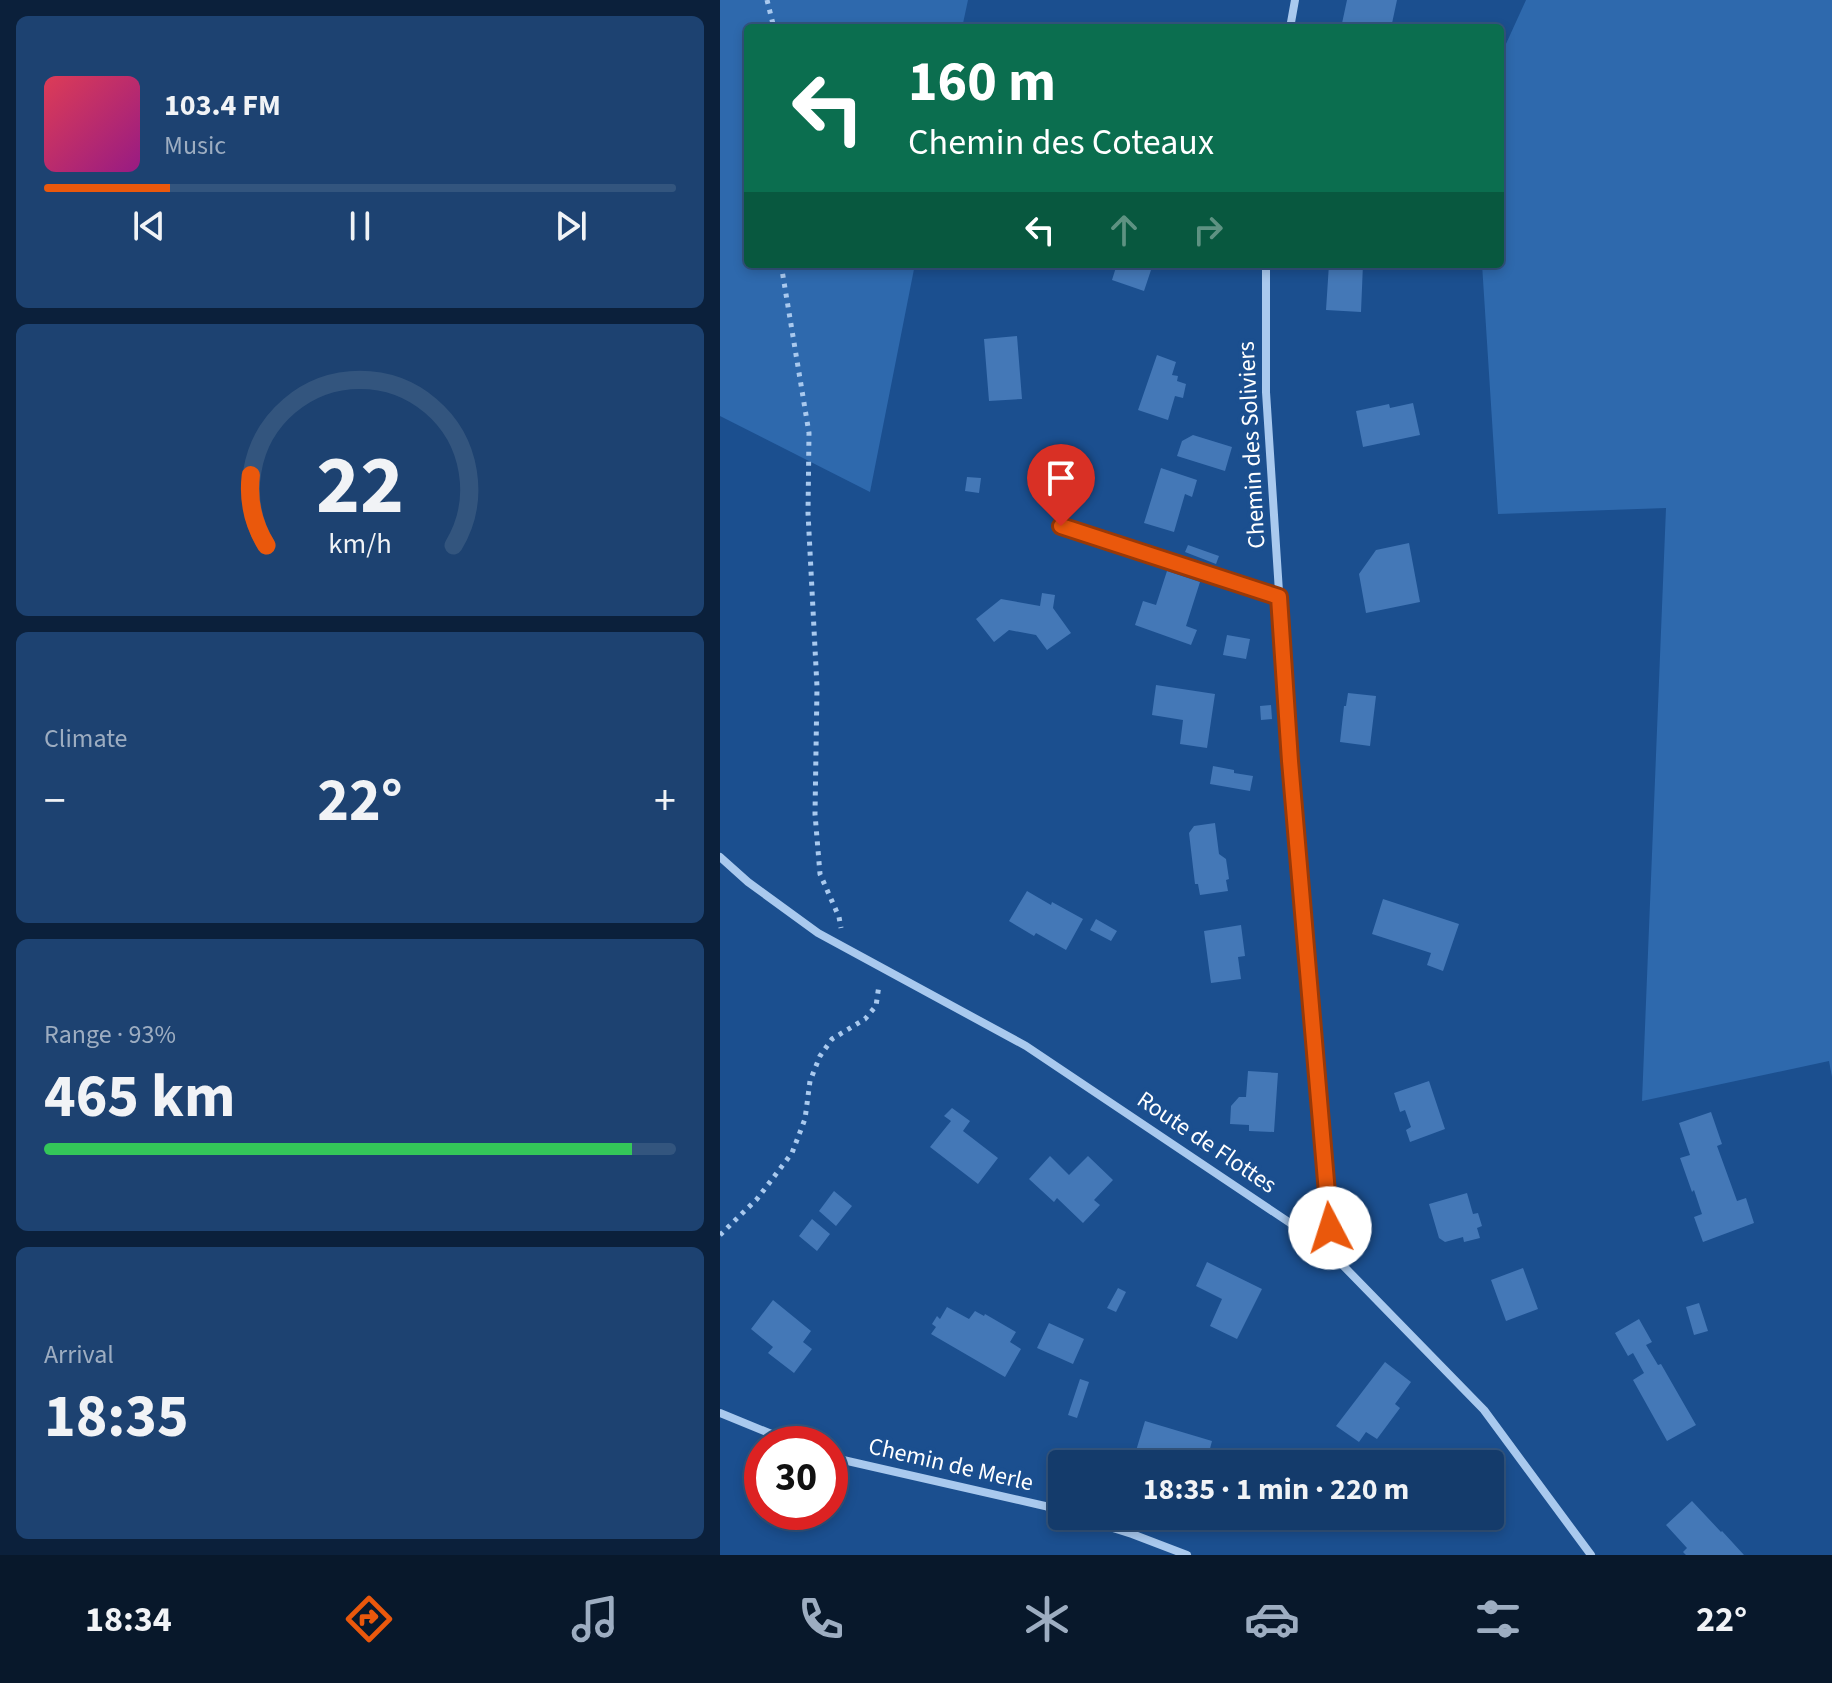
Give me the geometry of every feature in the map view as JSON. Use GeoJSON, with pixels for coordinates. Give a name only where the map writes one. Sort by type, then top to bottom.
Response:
{"type":"FeatureCollection","features":[{"type":"Feature","properties":{"kind":"street"},"geometry":{"type":"LineString","coordinates":[[1291,24],[1295,0]]}},
{"type":"Feature","properties":{"kind":"street","name":"Chemin des Soliviers"},"geometry":{"type":"LineString","coordinates":[[1266,268],[1266,392],[1279,597],[1330,1228],[1323,1245]]}},
{"type":"Feature","properties":{"kind":"street","name":"Route de Flottes"},"geometry":{"type":"LineString","coordinates":[[720,857],[818,933],[1026,1046],[1323,1245],[1484,1410],[1591,1555]]}},
{"type":"Feature","properties":{"kind":"street"},"geometry":{"type":"LineString","coordinates":[[720,1413],[752,1426]]}},
{"type":"Feature","properties":{"kind":"street","name":"Chemin de Merle"},"geometry":{"type":"LineString","coordinates":[[848,1461],[1048,1507]]}},
{"type":"Feature","properties":{"kind":"street"},"geometry":{"type":"LineString","coordinates":[[1119,1530],[1187,1555]]}},
{"type":"Feature","properties":{"kind":"lane"},"geometry":{"type":"LineString","coordinates":[[1061,526],[1279,597]]}},
{"type":"Feature","properties":{"kind":"path"},"geometry":{"type":"LineString","coordinates":[[767,0],[773,24]]}},
{"type":"Feature","properties":{"kind":"path"},"geometry":{"type":"LineString","coordinates":[[782,268],[809,433],[808,513],[817,687],[815,814],[820,874],[839,917],[845,948]]}},
{"type":"Feature","properties":{"kind":"path"},"geometry":{"type":"LineString","coordinates":[[720,1235],[757,1199],[792,1153],[805,1119],[810,1081],[820,1056],[832,1039],[865,1019],[876,1006],[882,968]]}},
{"type":"Feature","properties":{"kind":"shaded area"},"geometry":{"type":"Polygon","coordinates":[[[720,0],[968,0],[963,24],[744,24],[744,268],[914,268],[870,492],[720,416],[720,0]]]}},
{"type":"Feature","properties":{"kind":"shaded area"},"geometry":{"type":"Polygon","coordinates":[[[1526,0],[1832,0],[1832,1077],[1829,1061],[1642,1101],[1666,508],[1498,514],[1482,268],[1504,268],[1504,48],[1526,0]]]}},
{"type":"Feature","properties":{"kind":"building"},"geometry":{"type":"Polygon","coordinates":[[[1347,0],[1397,0],[1392,24],[1342,24],[1347,0]]]}},
{"type":"Feature","properties":{"kind":"building"},"geometry":{"type":"Polygon","coordinates":[[[1116,268],[1152,268],[1144,291],[1112,280],[1116,268]]]}},
{"type":"Feature","properties":{"kind":"building"},"geometry":{"type":"Polygon","coordinates":[[[1329,268],[1363,268],[1361,312],[1326,310],[1329,268]]]}},
{"type":"Feature","properties":{"kind":"building"},"geometry":{"type":"Polygon","coordinates":[[[1017,336],[1022,399],[989,401],[984,339],[1017,336]]]}},
{"type":"Feature","properties":{"kind":"building"},"geometry":{"type":"Polygon","coordinates":[[[1157,355],[1176,362],[1172,375],[1178,376],[1177,381],[1186,384],[1183,398],[1175,396],[1168,420],[1138,410],[1157,355]]]}},
{"type":"Feature","properties":{"kind":"building"},"geometry":{"type":"Polygon","coordinates":[[[1413,403],[1420,435],[1363,447],[1356,411],[1413,403]]]}},
{"type":"Feature","properties":{"kind":"building"},"geometry":{"type":"Polygon","coordinates":[[[1193,435],[1232,447],[1225,471],[1177,456],[1182,441],[1193,435]]]}},
{"type":"Feature","properties":{"kind":"building"},"geometry":{"type":"Polygon","coordinates":[[[1161,468],[1197,480],[1192,497],[1185,494],[1174,532],[1144,523],[1161,468]]]}},
{"type":"Feature","properties":{"kind":"building"},"geometry":{"type":"Polygon","coordinates":[[[967,477],[981,478],[979,493],[965,491],[967,477]]]}},
{"type":"Feature","properties":{"kind":"building"},"geometry":{"type":"Polygon","coordinates":[[[1409,543],[1420,602],[1366,613],[1359,574],[1376,550],[1409,543]]]}},
{"type":"Feature","properties":{"kind":"building"},"geometry":{"type":"Polygon","coordinates":[[[1188,545],[1219,556],[1216,564],[1185,552],[1188,545]]]}},
{"type":"Feature","properties":{"kind":"building"},"geometry":{"type":"Polygon","coordinates":[[[1167,571],[1200,582],[1186,626],[1197,630],[1191,645],[1135,625],[1143,601],[1156,605],[1167,571]]]}},
{"type":"Feature","properties":{"kind":"building"},"geometry":{"type":"Polygon","coordinates":[[[1042,593],[1055,595],[1053,608],[1071,633],[1047,650],[1036,635],[1009,630],[994,642],[976,619],[1001,599],[1040,606],[1042,593]]]}},
{"type":"Feature","properties":{"kind":"building"},"geometry":{"type":"Polygon","coordinates":[[[1227,635],[1250,639],[1246,659],[1223,655],[1227,635]]]}},
{"type":"Feature","properties":{"kind":"building"},"geometry":{"type":"Polygon","coordinates":[[[1156,685],[1215,694],[1207,748],[1180,744],[1183,720],[1152,715],[1156,685]]]}},
{"type":"Feature","properties":{"kind":"building"},"geometry":{"type":"Polygon","coordinates":[[[1348,693],[1376,696],[1370,746],[1340,742],[1348,693]]]}},
{"type":"Feature","properties":{"kind":"building"},"geometry":{"type":"Polygon","coordinates":[[[1271,705],[1272,719],[1261,720],[1260,706],[1271,705]]]}},
{"type":"Feature","properties":{"kind":"building"},"geometry":{"type":"Polygon","coordinates":[[[1213,766],[1253,776],[1250,791],[1210,784],[1213,766]]]}},
{"type":"Feature","properties":{"kind":"building"},"geometry":{"type":"Polygon","coordinates":[[[1215,823],[1219,854],[1226,859],[1228,891],[1200,895],[1198,884],[1195,884],[1189,833],[1194,826],[1215,823]]]}},
{"type":"Feature","properties":{"kind":"building"},"geometry":{"type":"Polygon","coordinates":[[[1027,891],[1083,919],[1066,950],[1009,921],[1027,891]]]}},
{"type":"Feature","properties":{"kind":"building"},"geometry":{"type":"Polygon","coordinates":[[[1383,899],[1459,924],[1443,971],[1427,965],[1431,953],[1372,934],[1383,899]]]}},
{"type":"Feature","properties":{"kind":"building"},"geometry":{"type":"Polygon","coordinates":[[[1096,919],[1117,931],[1111,941],[1090,930],[1096,919]]]}},
{"type":"Feature","properties":{"kind":"building"},"geometry":{"type":"Polygon","coordinates":[[[1241,925],[1245,956],[1238,957],[1241,979],[1211,983],[1204,931],[1241,925]]]}},
{"type":"Feature","properties":{"kind":"building"},"geometry":{"type":"Polygon","coordinates":[[[1248,1071],[1278,1073],[1274,1132],[1249,1131],[1249,1125],[1230,1124],[1231,1106],[1239,1097],[1246,1097],[1248,1071]]]}},
{"type":"Feature","properties":{"kind":"building"},"geometry":{"type":"Polygon","coordinates":[[[1429,1081],[1445,1129],[1410,1142],[1406,1130],[1411,1127],[1405,1110],[1400,1112],[1394,1093],[1429,1081]]]}},
{"type":"Feature","properties":{"kind":"building"},"geometry":{"type":"Polygon","coordinates":[[[952,1108],[970,1121],[963,1131],[998,1158],[978,1184],[930,1147],[951,1121],[944,1116],[952,1108]]]}},
{"type":"Feature","properties":{"kind":"building"},"geometry":{"type":"Polygon","coordinates":[[[1711,1112],[1722,1144],[1717,1146],[1737,1201],[1746,1198],[1754,1223],[1703,1242],[1694,1217],[1702,1214],[1680,1158],[1690,1155],[1679,1123],[1711,1112]]]}},
{"type":"Feature","properties":{"kind":"building"},"geometry":{"type":"Polygon","coordinates":[[[1050,1156],[1069,1175],[1088,1156],[1113,1180],[1094,1200],[1100,1205],[1083,1223],[1057,1198],[1054,1202],[1029,1179],[1050,1156]]]}},
{"type":"Feature","properties":{"kind":"building"},"geometry":{"type":"Polygon","coordinates":[[[834,1191],[852,1206],[836,1226],[819,1211],[834,1191]]]}},
{"type":"Feature","properties":{"kind":"building"},"geometry":{"type":"Polygon","coordinates":[[[1467,1193],[1473,1214],[1478,1213],[1482,1226],[1477,1228],[1480,1238],[1464,1242],[1463,1237],[1445,1242],[1439,1238],[1429,1204],[1467,1193]]]}},
{"type":"Feature","properties":{"kind":"building"},"geometry":{"type":"Polygon","coordinates":[[[812,1219],[830,1234],[817,1251],[799,1236],[812,1219]]]}},
{"type":"Feature","properties":{"kind":"building"},"geometry":{"type":"Polygon","coordinates":[[[1207,1262],[1262,1289],[1237,1339],[1210,1326],[1222,1299],[1196,1286],[1207,1262]]]}},
{"type":"Feature","properties":{"kind":"building"},"geometry":{"type":"Polygon","coordinates":[[[1523,1268],[1538,1309],[1506,1321],[1491,1280],[1523,1268]]]}},
{"type":"Feature","properties":{"kind":"building"},"geometry":{"type":"Polygon","coordinates":[[[1118,1288],[1126,1292],[1116,1312],[1107,1308],[1118,1288]]]}},
{"type":"Feature","properties":{"kind":"building"},"geometry":{"type":"Polygon","coordinates":[[[773,1300],[811,1331],[803,1342],[812,1349],[794,1373],[768,1353],[773,1347],[751,1329],[773,1300]]]}},
{"type":"Feature","properties":{"kind":"building"},"geometry":{"type":"Polygon","coordinates":[[[1699,1303],[1708,1331],[1694,1335],[1686,1307],[1699,1303]]]}},
{"type":"Feature","properties":{"kind":"building"},"geometry":{"type":"Polygon","coordinates":[[[947,1307],[969,1319],[975,1311],[985,1314],[1016,1332],[1010,1342],[1021,1349],[1005,1377],[931,1334],[936,1327],[932,1324],[937,1316],[940,1319],[947,1307]]]}},
{"type":"Feature","properties":{"kind":"building"},"geometry":{"type":"Polygon","coordinates":[[[1639,1319],[1652,1342],[1646,1345],[1658,1365],[1661,1364],[1696,1425],[1667,1441],[1633,1380],[1644,1373],[1633,1353],[1628,1356],[1615,1333],[1639,1319]]]}},
{"type":"Feature","properties":{"kind":"building"},"geometry":{"type":"Polygon","coordinates":[[[1049,1323],[1084,1339],[1073,1364],[1037,1348],[1049,1323]]]}},
{"type":"Feature","properties":{"kind":"building"},"geometry":{"type":"Polygon","coordinates":[[[1385,1362],[1411,1382],[1395,1404],[1400,1408],[1377,1439],[1366,1432],[1359,1442],[1336,1426],[1385,1362]]]}},
{"type":"Feature","properties":{"kind":"building"},"geometry":{"type":"Polygon","coordinates":[[[1080,1379],[1089,1382],[1077,1418],[1068,1415],[1080,1379]]]}},
{"type":"Feature","properties":{"kind":"building"},"geometry":{"type":"Polygon","coordinates":[[[1145,1421],[1212,1441],[1210,1450],[1136,1450],[1145,1421]]]}},
{"type":"Feature","properties":{"kind":"building"},"geometry":{"type":"Polygon","coordinates":[[[1692,1501],[1744,1555],[1686,1555],[1683,1552],[1687,1548],[1666,1525],[1692,1501]]]}},
{"type":"Feature","properties":{"kind":"route"},"geometry":{"type":"LineString","coordinates":[[1061,526],[1279,597],[1330,1228]]}}]}
